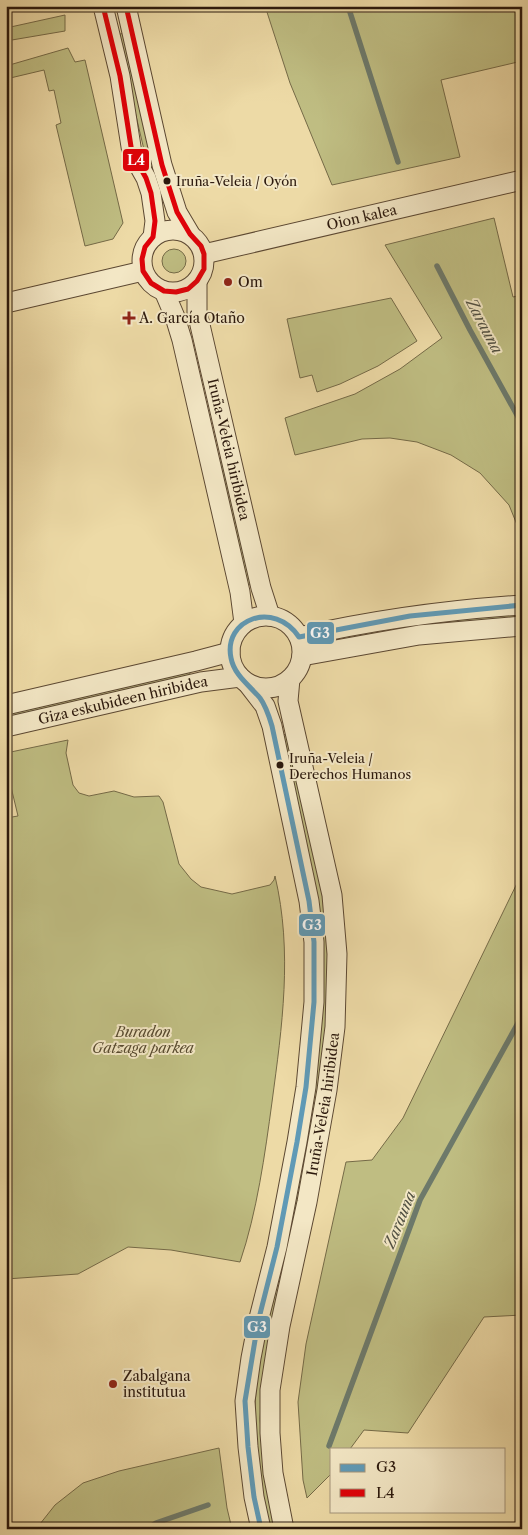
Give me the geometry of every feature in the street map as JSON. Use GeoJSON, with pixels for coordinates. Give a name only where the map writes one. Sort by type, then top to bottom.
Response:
{"type":"FeatureCollection","features":[{"type":"Feature","properties":{"kind":"street"},"geometry":{"type":"LineString","coordinates":[[103,6],[120,76],[132,152],[146,178],[151,194],[155,221],[153,237]]}},
{"type":"Feature","properties":{"kind":"street"},"geometry":{"type":"LineString","coordinates":[[126,6],[162,165],[177,212],[204,254],[204,268],[197,281],[188,289],[176,292],[164,291],[152,284],[143,271],[142,259],[145,247],[153,237],[164,230],[177,230],[190,234]]}},
{"type":"Feature","properties":{"kind":"street","name":"Oion kalea"},"geometry":{"type":"LineString","coordinates":[[204,254],[522,180]]}},
{"type":"Feature","properties":{"kind":"street"},"geometry":{"type":"LineString","coordinates":[[6,302],[143,271]]}},
{"type":"Feature","properties":{"kind":"street","name":"Iruña-Veleia hiribidea"},"geometry":{"type":"LineString","coordinates":[[197,281],[197,312],[261,588],[270,616]]}},
{"type":"Feature","properties":{"kind":"street","name":"Iruña-Veleia hiribidea"},"geometry":{"type":"LineString","coordinates":[[164,291],[182,340],[240,592],[244,623]]}},
{"type":"Feature","properties":{"kind":"street"},"geometry":{"type":"LineString","coordinates":[[301,646],[337,628],[416,614],[522,605]]}},
{"type":"Feature","properties":{"kind":"street"},"geometry":{"type":"LineString","coordinates":[[270,616],[282,620],[292,627],[301,646],[298,668],[290,679],[277,686],[262,688],[244,680],[234,669],[230,652],[234,636],[244,623],[256,617],[270,616]]}},
{"type":"Feature","properties":{"kind":"street"},"geometry":{"type":"LineString","coordinates":[[301,646],[522,626]]}},
{"type":"Feature","properties":{"kind":"street","name":"Giza eskubideen hiribidea"},"geometry":{"type":"LineString","coordinates":[[6,705],[230,652]]}},
{"type":"Feature","properties":{"kind":"street","name":"Iruña-Veleia hiribidea"},"geometry":{"type":"LineString","coordinates":[[284,1529],[273,1473],[270,1433],[270,1390],[280,1326],[307,1202],[327,1090],[335,1027],[337,954],[332,895],[288,701],[290,679]]}},
{"type":"Feature","properties":{"kind":"street","name":"Iruña-Veleia hiribidea"},"geometry":{"type":"LineString","coordinates":[[244,680],[265,706],[272,726],[302,860],[314,942],[314,1002],[306,1087],[298,1142],[277,1247],[258,1322],[251,1358],[246,1401],[249,1456],[254,1497],[261,1529]]}},
{"type":"Feature","properties":{"kind":"street","name":"Giza eskubideen hiribidea"},"geometry":{"type":"LineString","coordinates":[[6,727],[200,682],[244,680]]}},
{"type":"Feature","properties":{"kind":"green space"},"geometry":{"type":"Polygon","coordinates":[[[265,6],[522,6],[522,61],[441,80],[460,157],[332,185],[290,83],[265,6]]]}},
{"type":"Feature","properties":{"kind":"green space"},"geometry":{"type":"Polygon","coordinates":[[[65,15],[65,31],[6,41],[6,28],[65,15]]]}},
{"type":"Feature","properties":{"kind":"green space"},"geometry":{"type":"Polygon","coordinates":[[[124,33],[159,187],[153,188],[117,35],[124,33]]]}},
{"type":"Feature","properties":{"kind":"green space"},"geometry":{"type":"Polygon","coordinates":[[[68,48],[75,62],[85,60],[123,223],[113,239],[85,246],[56,125],[61,123],[54,90],[49,91],[44,70],[6,79],[6,66],[68,48]]]}},
{"type":"Feature","properties":{"kind":"green space"},"geometry":{"type":"Polygon","coordinates":[[[494,218],[513,297],[522,295],[522,537],[509,505],[480,473],[451,455],[417,442],[390,438],[362,439],[295,455],[285,418],[355,394],[400,369],[442,338],[385,245],[494,218]]]}},
{"type":"Feature","properties":{"kind":"green space"},"geometry":{"type":"Polygon","coordinates":[[[174,249],[183,252],[186,261],[183,270],[174,273],[165,270],[162,261],[165,252],[174,249]]]}},
{"type":"Feature","properties":{"kind":"green space"},"geometry":{"type":"Polygon","coordinates":[[[391,298],[417,341],[378,366],[340,384],[317,392],[312,375],[300,378],[287,319],[391,298]]]}},
{"type":"Feature","properties":{"kind":"green space"},"geometry":{"type":"Polygon","coordinates":[[[223,458],[252,584],[246,586],[216,460],[223,458]]]}},
{"type":"Feature","properties":{"kind":"green space"},"geometry":{"type":"Polygon","coordinates":[[[522,612],[522,618],[460,622],[350,640],[348,632],[522,612]]]}},
{"type":"Feature","properties":{"kind":"green space"},"geometry":{"type":"Polygon","coordinates":[[[189,670],[191,678],[6,719],[6,713],[189,670]]]}},
{"type":"Feature","properties":{"kind":"green space"},"geometry":{"type":"Polygon","coordinates":[[[288,734],[325,897],[329,973],[325,1047],[313,1125],[263,1378],[260,1419],[265,1468],[276,1529],[269,1529],[258,1468],[254,1418],[257,1377],[319,1046],[281,735],[288,734]]]}},
{"type":"Feature","properties":{"kind":"green space","name":"Buradon Gatzaga parkea"},"geometry":{"type":"Polygon","coordinates":[[[68,740],[66,753],[73,785],[79,793],[89,796],[114,791],[134,797],[159,796],[163,802],[179,864],[191,879],[201,887],[232,894],[270,885],[275,876],[284,933],[285,961],[282,1018],[276,1074],[256,1203],[240,1262],[171,1250],[128,1247],[78,1274],[6,1279],[6,818],[18,816],[6,766],[6,753],[68,740]]]}},
{"type":"Feature","properties":{"kind":"green space"},"geometry":{"type":"Polygon","coordinates":[[[522,873],[522,1315],[484,1317],[408,1433],[364,1430],[351,1448],[330,1448],[330,1475],[307,1498],[303,1480],[298,1402],[306,1344],[346,1162],[372,1160],[403,1118],[522,873]]]}},
{"type":"Feature","properties":{"kind":"green space"},"geometry":{"type":"Polygon","coordinates":[[[219,1448],[227,1508],[232,1529],[36,1529],[55,1505],[83,1483],[119,1471],[219,1448]]]}},
{"type":"Feature","properties":{"kind":"waterway","name":"Zarauna"},"geometry":{"type":"LineString","coordinates":[[348,6],[398,162]]}},
{"type":"Feature","properties":{"kind":"waterway","name":"Zarauna"},"geometry":{"type":"LineString","coordinates":[[437,266],[522,424]]}},
{"type":"Feature","properties":{"kind":"waterway","name":"Zarauna"},"geometry":{"type":"LineString","coordinates":[[329,1446],[420,1200],[522,1016]]}},
{"type":"Feature","properties":{"kind":"waterway","name":"Zarauna"},"geometry":{"type":"LineString","coordinates":[[147,1529],[156,1523],[208,1505]]}},
{"type":"Feature","properties":{"kind":"transit line","name":"L4"},"geometry":{"type":"LineString","coordinates":[[103,6],[120,76],[132,153],[146,178],[151,193],[155,221],[153,237],[145,247],[142,259],[143,271],[151,283],[164,291],[176,292],[188,289],[197,281],[204,269],[204,254],[201,246],[190,234],[177,212],[162,165],[126,6]]}},
{"type":"Feature","properties":{"kind":"transit line","name":"G3"},"geometry":{"type":"LineString","coordinates":[[261,1529],[254,1497],[245,1401],[258,1322],[277,1247],[306,1087],[314,1002],[314,942],[309,901],[272,726],[262,701],[235,670],[231,658],[231,644],[235,633],[242,624],[264,617],[277,619],[289,626],[299,637],[410,616],[522,605]]}},
{"type":"Feature","properties":{"kind":"place","name":"Iruña-Veleia / Oyón"},"geometry":{"type":"Point","coordinates":[167,181]}},
{"type":"Feature","properties":{"kind":"place","name":"Om"},"geometry":{"type":"Point","coordinates":[228,282]}},
{"type":"Feature","properties":{"kind":"place","name":"A. García Otaño"},"geometry":{"type":"Point","coordinates":[129,318]}},
{"type":"Feature","properties":{"kind":"place","name":"Iruña-Veleia / Derechos Humanos"},"geometry":{"type":"Point","coordinates":[280,765]}},
{"type":"Feature","properties":{"kind":"place","name":"Zabalgana institutua"},"geometry":{"type":"Point","coordinates":[113,1384]}}]}
